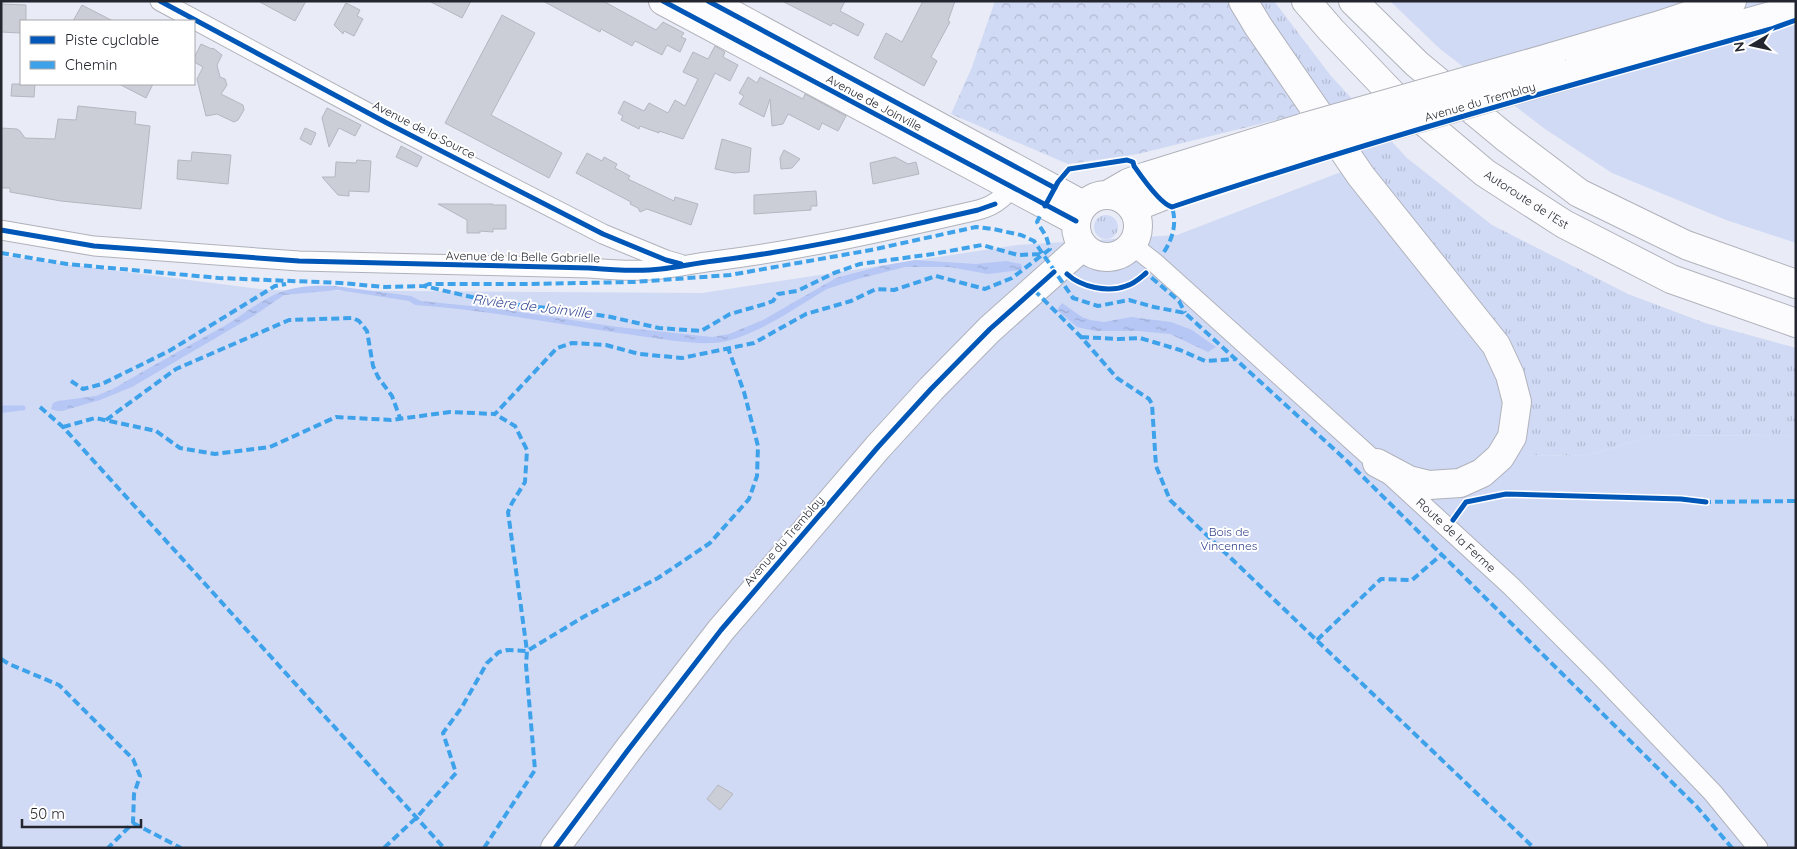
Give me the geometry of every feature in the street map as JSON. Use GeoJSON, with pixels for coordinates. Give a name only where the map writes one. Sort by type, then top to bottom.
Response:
{"type":"FeatureCollection","features":[{"type":"Feature","properties":{"kind":"main road","name":"Avenue de Joinville"},"geometry":{"type":"LineString","coordinates":[[663,1],[1018,180]]}},
{"type":"Feature","properties":{"kind":"main road","name":"Avenue de Joinville"},"geometry":{"type":"LineString","coordinates":[[708,1],[1018,180],[1080,224]]}},
{"type":"Feature","properties":{"kind":"main road"},"geometry":{"type":"LineString","coordinates":[[1243,1],[1258,26],[1361,176],[1496,345],[1510,375],[1517,402],[1512,437],[1500,457],[1482,473],[1460,483],[1429,485],[1409,480],[1377,463]]}},
{"type":"Feature","properties":{"kind":"main road","name":"Autoroute de l’Est"},"geometry":{"type":"LineString","coordinates":[[1306,1],[1397,99],[1485,174],[1564,224],[1670,279],[1796,323]]}},
{"type":"Feature","properties":{"kind":"main road"},"geometry":{"type":"LineString","coordinates":[[1353,1],[1417,64],[1505,137],[1579,194],[1686,245],[1796,284]]}},
{"type":"Feature","properties":{"kind":"main road","name":"Avenue du Tremblay"},"geometry":{"type":"LineString","coordinates":[[1561,66],[1657,26],[1732,1]]}},
{"type":"Feature","properties":{"kind":"main road","name":"Avenue du Tremblay"},"geometry":{"type":"LineString","coordinates":[[1109,194],[1128,183],[1147,176],[1312,137],[1561,66],[1653,49],[1796,10]]}},
{"type":"Feature","properties":{"kind":"main road","name":"Avenue du Tremblay"},"geometry":{"type":"LineString","coordinates":[[1133,208],[1312,137]]}},
{"type":"Feature","properties":{"kind":"main road"},"geometry":{"type":"LineString","coordinates":[[1109,194],[1118,196],[1133,208],[1138,222],[1138,230],[1132,245],[1125,252],[1108,258],[1090,253],[1080,224],[1091,199],[1099,195],[1109,194]]}},
{"type":"Feature","properties":{"kind":"main road","name":"Avenue du Tremblay"},"geometry":{"type":"LineString","coordinates":[[555,848],[721,630],[878,447],[990,329],[1080,224]]}},
{"type":"Feature","properties":{"kind":"street","name":"Avenue de la Source"},"geometry":{"type":"LineString","coordinates":[[160,1],[386,122],[604,234],[666,260],[684,264]]}},
{"type":"Feature","properties":{"kind":"street","name":"Avenue de la Belle Gabrielle"},"geometry":{"type":"LineString","coordinates":[[1,230],[94,246],[299,261],[615,270],[660,269],[836,242],[987,208],[1006,196],[1018,180]]}},
{"type":"Feature","properties":{"kind":"street"},"geometry":{"type":"LineString","coordinates":[[589,268],[618,259],[619,249],[604,234]]}},
{"type":"Feature","properties":{"kind":"street","name":"Route de la Ferme"},"geometry":{"type":"LineString","coordinates":[[1132,245],[1155,263],[1511,586],[1588,663],[1713,794],[1758,848]]}},
{"type":"Feature","properties":{"kind":"green space"},"geometry":{"type":"Polygon","coordinates":[[[995,1],[1233,1],[1302,110],[1296,115],[1138,154],[1068,164],[951,114],[972,67],[995,1]]]}},
{"type":"Feature","properties":{"kind":"green space"},"geometry":{"type":"Polygon","coordinates":[[[1251,1],[1274,1],[1331,76],[1407,158],[1492,225],[1628,294],[1705,323],[1796,348],[1796,436],[1654,435],[1587,456],[1526,455],[1367,162],[1251,1]]]}},
{"type":"Feature","properties":{"kind":"green space"},"geometry":{"type":"Polygon","coordinates":[[[1390,1],[1796,1],[1796,243],[1726,220],[1612,173],[1545,129],[1440,49],[1390,1]]]}},
{"type":"Feature","properties":{"kind":"green space","name":"Bois de Vincennes"},"geometry":{"type":"Polygon","coordinates":[[[1367,162],[1492,316],[1536,416],[1526,455],[1587,456],[1654,435],[1796,436],[1796,848],[1,848],[1,256],[267,290],[702,293],[1017,245],[1177,235],[1367,162]]]}},
{"type":"Feature","properties":{"kind":"green space"},"geometry":{"type":"Polygon","coordinates":[[[1106,215],[1111,216],[1117,222],[1117,232],[1111,238],[1106,239],[1101,238],[1095,232],[1094,227],[1095,222],[1101,216],[1106,215]]]}},
{"type":"Feature","properties":{"kind":"water"},"geometry":{"type":"Polygon","coordinates":[[[915,260],[976,264],[1006,261],[1021,264],[1022,268],[1020,270],[988,274],[949,267],[905,267],[827,289],[754,331],[741,337],[718,343],[672,340],[500,314],[415,305],[409,301],[338,290],[284,295],[255,315],[132,387],[100,400],[62,411],[51,409],[53,403],[58,401],[96,396],[113,389],[226,325],[271,296],[299,287],[335,286],[411,296],[421,301],[500,309],[618,327],[712,337],[729,334],[763,320],[836,278],[881,266],[915,260]]]}},
{"type":"Feature","properties":{"kind":"water"},"geometry":{"type":"Polygon","coordinates":[[[1062,303],[1082,317],[1090,320],[1104,322],[1131,317],[1171,322],[1192,330],[1216,347],[1208,352],[1170,334],[1138,331],[1095,331],[1077,327],[1057,310],[1062,303]]]}},
{"type":"Feature","properties":{"kind":"water"},"geometry":{"type":"Polygon","coordinates":[[[1,406],[17,406],[18,411],[1,413],[1,406]]]}},
{"type":"Feature","properties":{"kind":"building"},"geometry":{"type":"Polygon","coordinates":[[[258,1],[306,1],[295,21],[258,1]]]}},
{"type":"Feature","properties":{"kind":"building"},"geometry":{"type":"Polygon","coordinates":[[[429,1],[471,1],[462,18],[429,1]]]}},
{"type":"Feature","properties":{"kind":"building"},"geometry":{"type":"Polygon","coordinates":[[[543,1],[603,1],[656,30],[663,22],[684,33],[681,37],[686,39],[680,52],[667,45],[662,55],[635,41],[632,46],[601,29],[600,32],[543,1]]]}},
{"type":"Feature","properties":{"kind":"building"},"geometry":{"type":"Polygon","coordinates":[[[782,1],[845,1],[840,11],[864,24],[858,36],[833,23],[831,26],[782,1]]]}},
{"type":"Feature","properties":{"kind":"building"},"geometry":{"type":"Polygon","coordinates":[[[923,1],[955,1],[948,21],[950,22],[931,57],[937,61],[924,86],[874,58],[886,33],[902,42],[923,1]]]}},
{"type":"Feature","properties":{"kind":"building"},"geometry":{"type":"Polygon","coordinates":[[[346,3],[360,10],[357,16],[363,19],[354,36],[344,31],[343,34],[334,25],[346,3]]]}},
{"type":"Feature","properties":{"kind":"building"},"geometry":{"type":"Polygon","coordinates":[[[1,4],[26,5],[26,20],[20,20],[20,33],[1,32],[1,4]]]}},
{"type":"Feature","properties":{"kind":"building"},"geometry":{"type":"Polygon","coordinates":[[[82,5],[111,20],[74,20],[82,5]]]}},
{"type":"Feature","properties":{"kind":"building"},"geometry":{"type":"Polygon","coordinates":[[[502,15],[535,33],[491,115],[562,153],[549,178],[445,123],[502,15]]]}},
{"type":"Feature","properties":{"kind":"building"},"geometry":{"type":"Polygon","coordinates":[[[201,44],[213,48],[222,55],[217,65],[220,77],[225,79],[227,85],[221,94],[243,105],[244,110],[238,120],[234,122],[217,114],[206,116],[197,79],[203,67],[195,63],[195,56],[201,44]]]}},
{"type":"Feature","properties":{"kind":"building"},"geometry":{"type":"Polygon","coordinates":[[[715,46],[725,52],[723,57],[738,65],[730,81],[715,73],[683,139],[640,126],[639,129],[621,120],[623,116],[618,113],[624,101],[644,111],[649,103],[668,113],[675,100],[685,106],[698,79],[683,72],[693,52],[708,59],[715,46]]]}},
{"type":"Feature","properties":{"kind":"building"},"geometry":{"type":"Polygon","coordinates":[[[748,77],[757,83],[760,77],[803,99],[805,94],[846,116],[838,131],[822,123],[819,130],[788,114],[783,124],[772,126],[770,99],[764,117],[739,104],[744,96],[739,93],[748,77]]]}},
{"type":"Feature","properties":{"kind":"building"},"geometry":{"type":"Polygon","coordinates":[[[12,84],[35,85],[34,97],[11,96],[12,84]]]}},
{"type":"Feature","properties":{"kind":"building"},"geometry":{"type":"Polygon","coordinates":[[[121,85],[152,85],[146,98],[121,85]]]}},
{"type":"Feature","properties":{"kind":"building"},"geometry":{"type":"Polygon","coordinates":[[[78,106],[136,112],[135,124],[150,126],[141,209],[61,201],[10,192],[10,188],[1,188],[1,128],[17,129],[25,138],[55,139],[58,119],[76,120],[78,106]]]}},
{"type":"Feature","properties":{"kind":"building"},"geometry":{"type":"Polygon","coordinates":[[[327,108],[361,125],[355,136],[339,128],[329,147],[322,118],[327,108]]]}},
{"type":"Feature","properties":{"kind":"building"},"geometry":{"type":"Polygon","coordinates":[[[305,128],[316,133],[311,145],[300,139],[305,128]]]}},
{"type":"Feature","properties":{"kind":"building"},"geometry":{"type":"Polygon","coordinates":[[[722,139],[751,148],[749,172],[734,173],[715,169],[722,139]]]}},
{"type":"Feature","properties":{"kind":"building"},"geometry":{"type":"Polygon","coordinates":[[[401,146],[422,157],[417,167],[396,157],[401,146]]]}},
{"type":"Feature","properties":{"kind":"building"},"geometry":{"type":"Polygon","coordinates":[[[784,150],[800,159],[792,168],[781,169],[780,158],[784,150]]]}},
{"type":"Feature","properties":{"kind":"building"},"geometry":{"type":"Polygon","coordinates":[[[192,152],[231,155],[228,184],[177,179],[178,160],[191,161],[192,152]]]}},
{"type":"Feature","properties":{"kind":"building"},"geometry":{"type":"Polygon","coordinates":[[[587,153],[602,161],[604,157],[617,164],[615,168],[630,176],[628,179],[674,201],[675,197],[698,204],[691,225],[647,209],[640,212],[638,208],[630,204],[631,202],[576,173],[587,153]]]}},
{"type":"Feature","properties":{"kind":"building"},"geometry":{"type":"Polygon","coordinates":[[[895,157],[908,164],[916,162],[919,174],[873,184],[870,163],[895,157]]]}},
{"type":"Feature","properties":{"kind":"building"},"geometry":{"type":"Polygon","coordinates":[[[357,160],[371,161],[369,192],[349,191],[349,196],[338,195],[322,177],[335,177],[336,162],[356,163],[357,160]]]}},
{"type":"Feature","properties":{"kind":"building"},"geometry":{"type":"Polygon","coordinates":[[[816,191],[817,206],[811,206],[811,210],[754,214],[754,195],[816,191]]]}},
{"type":"Feature","properties":{"kind":"building"},"geometry":{"type":"Polygon","coordinates":[[[438,204],[506,205],[506,229],[493,229],[493,232],[467,233],[467,220],[438,204]]]}},
{"type":"Feature","properties":{"kind":"building"},"geometry":{"type":"Polygon","coordinates":[[[718,785],[733,794],[720,810],[707,799],[718,785]]]}},
{"type":"Feature","properties":{"kind":"waterway","name":"Rivière de Joinville"},"geometry":{"type":"LineString","coordinates":[[1,408],[23,408]]}},
{"type":"Feature","properties":{"kind":"marked path"},"geometry":{"type":"LineString","coordinates":[[1164,252],[1173,230],[1172,207]]}},
{"type":"Feature","properties":{"kind":"marked path"},"geometry":{"type":"LineString","coordinates":[[63,427],[95,418],[156,431],[180,448],[215,454],[270,447],[336,417],[391,420],[450,412],[495,414],[557,348],[572,343],[606,345],[639,354],[682,358],[754,343],[806,314],[851,301],[876,289],[894,290],[936,276],[985,289],[1012,278],[1050,249],[1046,236],[1037,222],[1040,216]]}},
{"type":"Feature","properties":{"kind":"marked path"},"geometry":{"type":"LineString","coordinates":[[424,286],[429,284],[634,282],[730,275],[871,250],[976,227],[1021,235],[1034,241],[1073,298],[1098,306],[1129,300],[1185,313],[1347,461],[1697,807],[1732,848]]}},
{"type":"Feature","properties":{"kind":"marked path"},"geometry":{"type":"LineString","coordinates":[[1,253],[67,264],[219,278],[341,283],[385,287],[424,286],[493,302],[574,311],[659,328],[701,331],[730,314],[773,301],[778,294],[797,291],[834,273],[860,264],[982,245],[1018,255],[1043,254]]}},
{"type":"Feature","properties":{"kind":"marked path"},"geometry":{"type":"LineString","coordinates":[[1142,276],[1146,273],[1179,301],[1185,313]]}},
{"type":"Feature","properties":{"kind":"marked path"},"geometry":{"type":"LineString","coordinates":[[71,381],[83,389],[102,384],[169,351],[275,286],[286,284]]}},
{"type":"Feature","properties":{"kind":"marked path"},"geometry":{"type":"LineString","coordinates":[[1034,290],[1081,337],[1117,378],[1149,399],[1152,404],[1156,466],[1170,500],[1534,848]]}},
{"type":"Feature","properties":{"kind":"marked path"},"geometry":{"type":"LineString","coordinates":[[106,420],[176,369],[289,320],[353,318],[359,321],[367,331],[373,366],[378,377],[392,396],[400,418]]}},
{"type":"Feature","properties":{"kind":"marked path"},"geometry":{"type":"LineString","coordinates":[[1081,337],[1140,338],[1180,350],[1205,361],[1236,359]]}},
{"type":"Feature","properties":{"kind":"marked path"},"geometry":{"type":"LineString","coordinates":[[384,848],[417,817],[456,773],[443,733],[462,707],[487,663],[499,652],[507,650],[527,651],[585,616],[658,578],[710,543],[749,499],[757,476],[758,446],[744,392],[728,348]]}},
{"type":"Feature","properties":{"kind":"marked path"},"geometry":{"type":"LineString","coordinates":[[40,407],[63,427],[444,848]]}},
{"type":"Feature","properties":{"kind":"marked path"},"geometry":{"type":"LineString","coordinates":[[484,848],[535,770],[526,665],[527,651],[508,512],[525,482],[527,450],[515,426],[495,414]]}},
{"type":"Feature","properties":{"kind":"marked path"},"geometry":{"type":"LineString","coordinates":[[1703,502],[1796,501]]}},
{"type":"Feature","properties":{"kind":"marked path"},"geometry":{"type":"LineString","coordinates":[[1317,640],[1381,579],[1412,580],[1442,554]]}},
{"type":"Feature","properties":{"kind":"marked path"},"geometry":{"type":"LineString","coordinates":[[1,659],[59,685],[133,759],[140,776],[134,794],[133,823],[108,848]]}},
{"type":"Feature","properties":{"kind":"marked path"},"geometry":{"type":"LineString","coordinates":[[133,823],[181,848]]}},
{"type":"Feature","properties":{"kind":"cycle path"},"geometry":{"type":"LineString","coordinates":[[160,1],[385,122],[603,234],[666,260],[681,264]]}},
{"type":"Feature","properties":{"kind":"cycle path"},"geometry":{"type":"LineString","coordinates":[[663,1],[1076,221]]}},
{"type":"Feature","properties":{"kind":"cycle path"},"geometry":{"type":"LineString","coordinates":[[708,1],[1055,188]]}},
{"type":"Feature","properties":{"kind":"cycle path"},"geometry":{"type":"LineString","coordinates":[[1172,207],[1395,136],[1771,29],[1796,20]]}},
{"type":"Feature","properties":{"kind":"cycle path"},"geometry":{"type":"LineString","coordinates":[[1045,206],[1058,182],[1069,169],[1127,160],[1133,162],[1137,171],[1162,201],[1172,207]]}},
{"type":"Feature","properties":{"kind":"cycle path"},"geometry":{"type":"LineString","coordinates":[[1,230],[94,246],[299,261],[643,270],[668,268],[814,245],[978,210],[995,204]]}},
{"type":"Feature","properties":{"kind":"cycle path"},"geometry":{"type":"LineString","coordinates":[[555,848],[721,630],[878,447],[990,329],[1054,272]]}},
{"type":"Feature","properties":{"kind":"cycle path"},"geometry":{"type":"LineString","coordinates":[[1067,274],[1073,279],[1095,288],[1111,289],[1132,284],[1146,273]]}},
{"type":"Feature","properties":{"kind":"cycle path"},"geometry":{"type":"LineString","coordinates":[[1453,520],[1466,502],[1506,494],[1681,499],[1706,502]]}}]}
